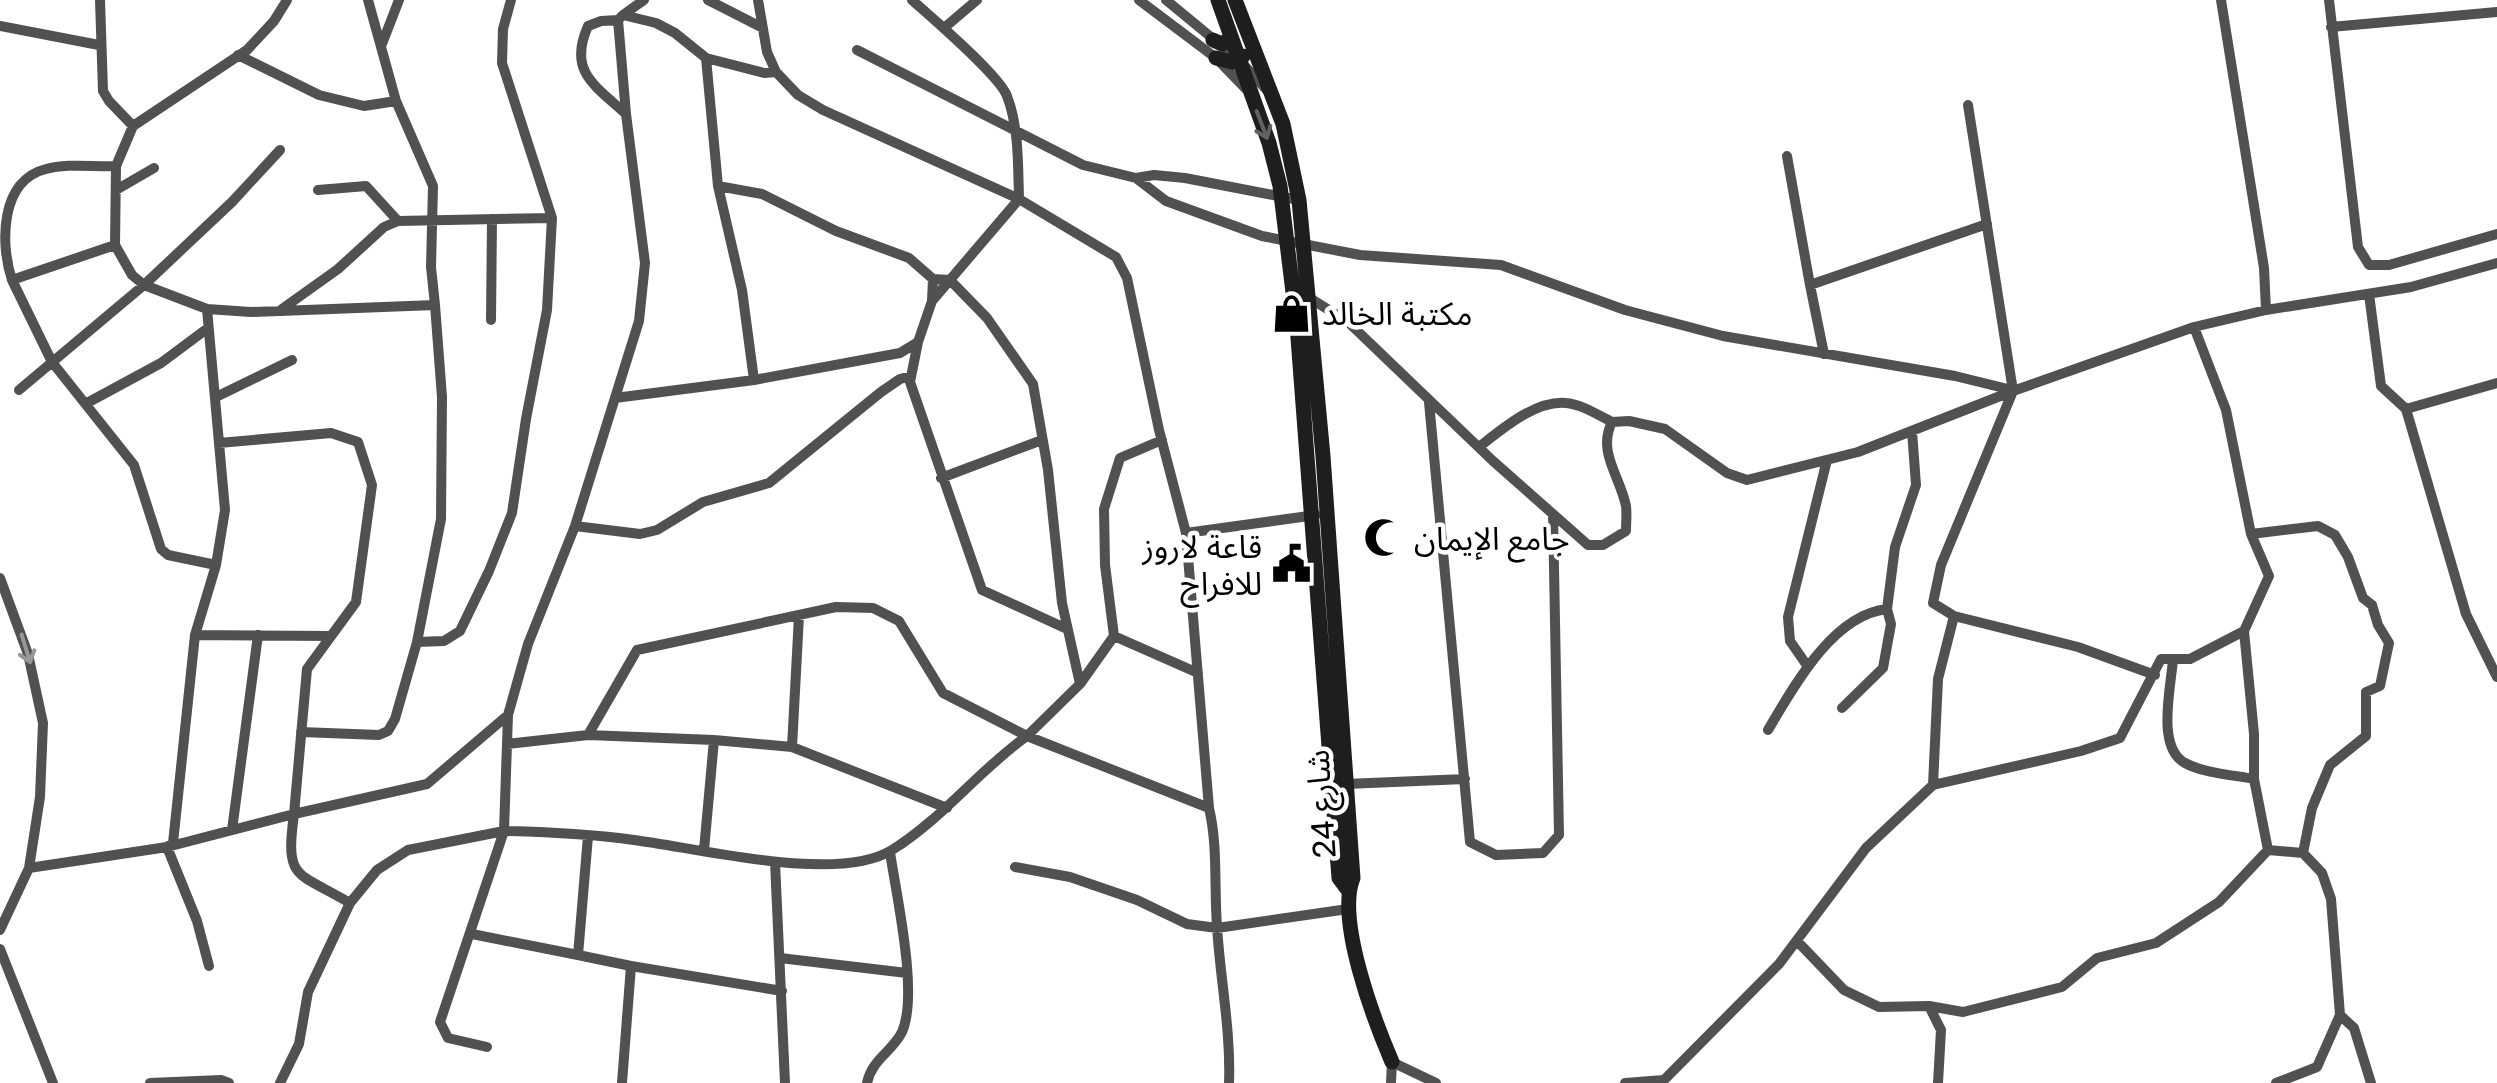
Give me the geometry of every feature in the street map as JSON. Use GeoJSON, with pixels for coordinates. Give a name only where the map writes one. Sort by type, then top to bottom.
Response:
{"type":"FeatureCollection","features":[{"type":"Feature","properties":{"kind":"street"},"geometry":{"type":"LineString","coordinates":[[100,0],[102,91],[134,126]]}},
{"type":"Feature","properties":{"kind":"street"},"geometry":{"type":"LineString","coordinates":[[286,0],[274,21],[248,50],[134,126],[116,166],[115,245],[132,275],[144,285],[207,310],[251,312],[435,304]]}},
{"type":"Feature","properties":{"kind":"street"},"geometry":{"type":"LineString","coordinates":[[301,732],[388,731],[417,642],[442,506],[442,397],[435,304],[433,186],[396,101],[368,0]]}},
{"type":"Feature","properties":{"kind":"street"},"geometry":{"type":"LineString","coordinates":[[382,44],[398,0]]}},
{"type":"Feature","properties":{"kind":"street"},"geometry":{"type":"LineString","coordinates":[[417,642],[444,641],[460,631],[512,513],[547,310],[552,218],[502,63],[503,29],[511,0]]}},
{"type":"Feature","properties":{"kind":"street"},"geometry":{"type":"LineString","coordinates":[[621,18],[644,0]]}},
{"type":"Feature","properties":{"kind":"street"},"geometry":{"type":"LineString","coordinates":[[708,0],[763,28]]}},
{"type":"Feature","properties":{"kind":"street"},"geometry":{"type":"LineString","coordinates":[[758,0],[776,72],[798,95],[823,110],[1019,198],[1116,257],[1128,278],[1186,534],[1213,827],[1229,1083]]}},
{"type":"Feature","properties":{"kind":"street"},"geometry":{"type":"LineString","coordinates":[[912,0],[1002,88],[1017,149],[1019,198],[932,301]]}},
{"type":"Feature","properties":{"kind":"street"},"geometry":{"type":"LineString","coordinates":[[944,28],[977,0]]}},
{"type":"Feature","properties":{"kind":"street"},"geometry":{"type":"LineString","coordinates":[[1139,0],[1240,61],[1274,101]]}},
{"type":"Feature","properties":{"kind":"street"},"geometry":{"type":"LineString","coordinates":[[1166,0],[1250,93]]}},
{"type":"Feature","properties":{"kind":"street","name":"شارع 24"},"geometry":{"type":"LineString","coordinates":[[1218,0],[1274,101],[1294,169],[1298,200],[1294,243]]}},
{"type":"Feature","properties":{"kind":"street","name":"شارع 24"},"geometry":{"type":"LineString","coordinates":[[1235,0],[1240,61],[1269,143],[1294,243],[1301,295],[1346,784],[1353,878],[1348,890]]}},
{"type":"Feature","properties":{"kind":"street"},"geometry":{"type":"LineString","coordinates":[[2220,0],[2264,268],[2266,310]]}},
{"type":"Feature","properties":{"kind":"street"},"geometry":{"type":"LineString","coordinates":[[2328,0],[2358,247],[2369,265],[2390,265],[2497,234]]}},
{"type":"Feature","properties":{"kind":"street"},"geometry":{"type":"LineString","coordinates":[[2331,27],[2497,12]]}},
{"type":"Feature","properties":{"kind":"street"},"geometry":{"type":"LineString","coordinates":[[487,1047],[448,1038],[440,1022],[504,831],[508,715],[528,644],[576,526],[639,321],[645,263],[626,114],[621,18]]}},
{"type":"Feature","properties":{"kind":"street"},"geometry":{"type":"LineString","coordinates":[[626,114],[588,79],[580,61],[588,26],[601,21],[621,18],[656,22],[706,58],[764,73],[776,72]]}},
{"type":"Feature","properties":{"kind":"street"},"geometry":{"type":"LineString","coordinates":[[0,26],[99,44]]}},
{"type":"Feature","properties":{"kind":"street"},"geometry":{"type":"LineString","coordinates":[[1205,39],[1222,44],[1239,35]]}},
{"type":"Feature","properties":{"kind":"street"},"geometry":{"type":"LineString","coordinates":[[857,50],[1013,132],[1084,164],[1136,178],[1166,201],[1227,225],[1360,255],[1501,265],[1641,314],[1723,336],[1956,376],[2013,391]]}},
{"type":"Feature","properties":{"kind":"street"},"geometry":{"type":"LineString","coordinates":[[238,55],[319,96],[364,106],[396,101]]}},
{"type":"Feature","properties":{"kind":"street"},"geometry":{"type":"LineString","coordinates":[[706,58],[718,186],[742,290],[754,380]]}},
{"type":"Feature","properties":{"kind":"street"},"geometry":{"type":"LineString","coordinates":[[1216,58],[1240,61]]}},
{"type":"Feature","properties":{"kind":"street"},"geometry":{"type":"LineString","coordinates":[[1968,105],[2013,391],[1942,565],[1933,603],[1954,616],[2078,647],[2155,675]]}},
{"type":"Feature","properties":{"kind":"street"},"geometry":{"type":"LineString","coordinates":[[18,390],[144,285],[232,202],[280,150]]}},
{"type":"Feature","properties":{"kind":"street"},"geometry":{"type":"LineString","coordinates":[[1787,156],[1824,354]]}},
{"type":"Feature","properties":{"kind":"street"},"geometry":{"type":"LineString","coordinates":[[116,166],[47,168],[26,177],[10,200],[3,256],[52,362],[134,465],[161,549],[168,556],[216,565]]}},
{"type":"Feature","properties":{"kind":"street"},"geometry":{"type":"LineString","coordinates":[[116,190],[154,168]]}},
{"type":"Feature","properties":{"kind":"street"},"geometry":{"type":"LineString","coordinates":[[1136,178],[1185,178],[1298,200]]}},
{"type":"Feature","properties":{"kind":"street"},"geometry":{"type":"LineString","coordinates":[[318,190],[366,186],[398,221]]}},
{"type":"Feature","properties":{"kind":"street"},"geometry":{"type":"LineString","coordinates":[[718,186],[762,194],[836,231],[910,258],[933,279],[950,280],[987,318],[1033,384],[1067,630],[1080,684]]}},
{"type":"Feature","properties":{"kind":"street"},"geometry":{"type":"LineString","coordinates":[[282,310],[338,269],[384,226],[398,221],[552,218]]}},
{"type":"Feature","properties":{"kind":"street"},"geometry":{"type":"LineString","coordinates":[[490,320],[492,219]]}},
{"type":"Feature","properties":{"kind":"street"},"geometry":{"type":"LineString","coordinates":[[1810,286],[1987,224]]}},
{"type":"Feature","properties":{"kind":"street"},"geometry":{"type":"LineString","coordinates":[[12,280],[115,245]]}},
{"type":"Feature","properties":{"kind":"street"},"geometry":{"type":"LineString","coordinates":[[1478,447],[1513,422],[1563,402],[1612,422],[1629,421],[1665,429],[1727,472],[1747,480],[1858,452],[2013,391],[2194,327],[2266,310],[2412,287],[2497,262]]}},
{"type":"Feature","properties":{"kind":"street"},"geometry":{"type":"LineString","coordinates":[[933,279],[932,301],[910,382],[982,590],[1067,630]]}},
{"type":"Feature","properties":{"kind":"street"},"geometry":{"type":"LineString","coordinates":[[2369,294],[2381,386],[2406,409],[2466,614],[2497,677]]}},
{"type":"Feature","properties":{"kind":"street"},"geometry":{"type":"LineString","coordinates":[[1301,295],[1348,322],[1478,447],[1588,545],[1603,546],[1626,531],[1626,508],[1606,451],[1606,434],[1612,422]]}},
{"type":"Feature","properties":{"kind":"street"},"geometry":{"type":"LineString","coordinates":[[167,846],[174,838],[195,634],[216,565],[225,510],[207,310]]}},
{"type":"Feature","properties":{"kind":"street"},"geometry":{"type":"LineString","coordinates":[[2194,327],[2226,410],[2251,534],[2269,576],[2244,631],[2254,734],[2254,779],[2268,850]]}},
{"type":"Feature","properties":{"kind":"street"},"geometry":{"type":"LineString","coordinates":[[88,403],[161,363],[208,328]]}},
{"type":"Feature","properties":{"kind":"street"},"geometry":{"type":"LineString","coordinates":[[615,398],[754,380],[900,353],[918,342]]}},
{"type":"Feature","properties":{"kind":"street"},"geometry":{"type":"LineString","coordinates":[[216,397],[292,360]]}},
{"type":"Feature","properties":{"kind":"street"},"geometry":{"type":"LineString","coordinates":[[576,526],[640,534],[657,530],[703,502],[768,483],[881,392],[912,376]]}},
{"type":"Feature","properties":{"kind":"street"},"geometry":{"type":"LineString","coordinates":[[2406,409],[2497,383]]}},
{"type":"Feature","properties":{"kind":"street"},"geometry":{"type":"LineString","coordinates":[[1429,401],[1470,842],[1496,855],[1543,853],[1559,835],[1553,514]]}},
{"type":"Feature","properties":{"kind":"street"},"geometry":{"type":"LineString","coordinates":[[1842,708],[1883,668],[1892,624],[1887,609],[1895,547],[1916,486],[1912,431]]}},
{"type":"Feature","properties":{"kind":"street"},"geometry":{"type":"LineString","coordinates":[[219,443],[331,433],[358,442],[372,485],[354,608],[317,651],[307,669],[290,848],[292,865],[302,875],[350,903]]}},
{"type":"Feature","properties":{"kind":"street"},"geometry":{"type":"LineString","coordinates":[[941,478],[1042,440]]}},
{"type":"Feature","properties":{"kind":"street"},"geometry":{"type":"LineString","coordinates":[[280,1083],[299,1044],[308,992],[350,903],[377,870],[408,850],[504,831],[588,836],[775,862],[841,863],[890,852],[947,808],[1027,736],[1080,684],[1114,636],[1105,565],[1104,509],[1120,458],[1162,440]]}},
{"type":"Feature","properties":{"kind":"street"},"geometry":{"type":"LineString","coordinates":[[1806,664],[1790,640],[1788,618],[1826,460]]}},
{"type":"Feature","properties":{"kind":"street"},"geometry":{"type":"LineString","coordinates":[[1186,534],[1320,514]]}},
{"type":"Feature","properties":{"kind":"street","name":"شارع 24"},"geometry":{"type":"LineString","coordinates":[[1320,514],[1339,878],[1348,890]]}},
{"type":"Feature","properties":{"kind":"street"},"geometry":{"type":"LineString","coordinates":[[2251,534],[2318,526],[2335,536],[2348,556],[2363,598],[2372,605],[2378,626],[2389,642],[2380,686],[2366,692],[2366,736],[2330,765],[2312,808],[2303,853]]}},
{"type":"Feature","properties":{"kind":"street"},"geometry":{"type":"LineString","coordinates":[[0,578],[28,654],[43,723],[40,797],[29,868],[0,930]]}},
{"type":"Feature","properties":{"kind":"street"},"geometry":{"type":"LineString","coordinates":[[588,735],[637,650],[836,607],[874,608],[899,620],[943,694],[1027,736],[1209,808]]}},
{"type":"Feature","properties":{"kind":"street"},"geometry":{"type":"LineString","coordinates":[[1768,730],[1806,664],[1844,630],[1877,610],[1887,609]]}},
{"type":"Feature","properties":{"kind":"street"},"geometry":{"type":"LineString","coordinates":[[792,746],[799,616]]}},
{"type":"Feature","properties":{"kind":"street"},"geometry":{"type":"LineString","coordinates":[[1934,785],[1938,679],[1954,616]]}},
{"type":"Feature","properties":{"kind":"street"},"geometry":{"type":"LineString","coordinates":[[1625,1083],[1662,1081],[1780,964],[1866,848],[1934,785],[2081,752],[2120,738],[2162,659],[2190,659],[2244,631]]}},
{"type":"Feature","properties":{"kind":"street"},"geometry":{"type":"LineString","coordinates":[[195,634],[331,636]]}},
{"type":"Feature","properties":{"kind":"street"},"geometry":{"type":"LineString","coordinates":[[232,830],[258,635]]}},
{"type":"Feature","properties":{"kind":"street"},"geometry":{"type":"LineString","coordinates":[[1114,636],[1198,673]]}},
{"type":"Feature","properties":{"kind":"street"},"geometry":{"type":"LineString","coordinates":[[2174,659],[2167,738],[2171,752],[2186,764],[2254,779]]}},
{"type":"Feature","properties":{"kind":"street"},"geometry":{"type":"LineString","coordinates":[[29,868],[167,846],[427,784],[508,715]]}},
{"type":"Feature","properties":{"kind":"street"},"geometry":{"type":"LineString","coordinates":[[507,744],[588,735],[792,746],[947,808]]}},
{"type":"Feature","properties":{"kind":"street"},"geometry":{"type":"LineString","coordinates":[[704,850],[714,740]]}},
{"type":"Feature","properties":{"kind":"street"},"geometry":{"type":"LineString","coordinates":[[1346,784],[1465,779]]}},
{"type":"Feature","properties":{"kind":"street"},"geometry":{"type":"LineString","coordinates":[[578,955],[588,836]]}},
{"type":"Feature","properties":{"kind":"street"},"geometry":{"type":"LineString","coordinates":[[167,846],[197,921],[209,966]]}},
{"type":"Feature","properties":{"kind":"street"},"geometry":{"type":"LineString","coordinates":[[2268,850],[2303,853],[2322,873],[2330,899],[2340,1015],[2317,1066],[2276,1083]]}},
{"type":"Feature","properties":{"kind":"street"},"geometry":{"type":"LineString","coordinates":[[1797,940],[1844,990],[1880,1007],[1929,1006],[1963,1012],[2062,987],[2097,958],[2156,943],[2219,902],[2268,850]]}},
{"type":"Feature","properties":{"kind":"street"},"geometry":{"type":"LineString","coordinates":[[867,1083],[877,1058],[901,1033],[906,1007],[907,973],[890,852]]}},
{"type":"Feature","properties":{"kind":"street"},"geometry":{"type":"LineString","coordinates":[[775,862],[785,1083]]}},
{"type":"Feature","properties":{"kind":"street"},"geometry":{"type":"LineString","coordinates":[[1014,867],[1086,881],[1187,924],[1217,928],[1348,910]]}},
{"type":"Feature","properties":{"kind":"street"},"geometry":{"type":"LineString","coordinates":[[1348,890],[1348,910],[1374,1021],[1392,1062],[1390,1083]]}},
{"type":"Feature","properties":{"kind":"street"},"geometry":{"type":"LineString","coordinates":[[472,934],[782,991]]}},
{"type":"Feature","properties":{"kind":"street"},"geometry":{"type":"LineString","coordinates":[[0,949],[53,1083]]}},
{"type":"Feature","properties":{"kind":"street"},"geometry":{"type":"LineString","coordinates":[[780,958],[907,973]]}},
{"type":"Feature","properties":{"kind":"street"},"geometry":{"type":"LineString","coordinates":[[622,1083],[631,966]]}},
{"type":"Feature","properties":{"kind":"street"},"geometry":{"type":"LineString","coordinates":[[1929,1006],[1941,1030],[1938,1083]]}},
{"type":"Feature","properties":{"kind":"street"},"geometry":{"type":"LineString","coordinates":[[2340,1015],[2354,1028],[2371,1083]]}},
{"type":"Feature","properties":{"kind":"street"},"geometry":{"type":"LineString","coordinates":[[1392,1062],[1436,1083]]}},
{"type":"Feature","properties":{"kind":"street"},"geometry":{"type":"LineString","coordinates":[[150,1083],[224,1082]]}},
{"type":"Feature","properties":{"kind":"place","name":"مكتبة الخالد"},"geometry":{"type":"Point","coordinates":[1292,313]}},
{"type":"Feature","properties":{"kind":"place","name":"جامع الإيمان"},"geometry":{"type":"Point","coordinates":[1384,538]}},
{"type":"Feature","properties":{"kind":"place","name":"قاعة لاروز للافراح"},"geometry":{"type":"Point","coordinates":[1292,564]}}]}
